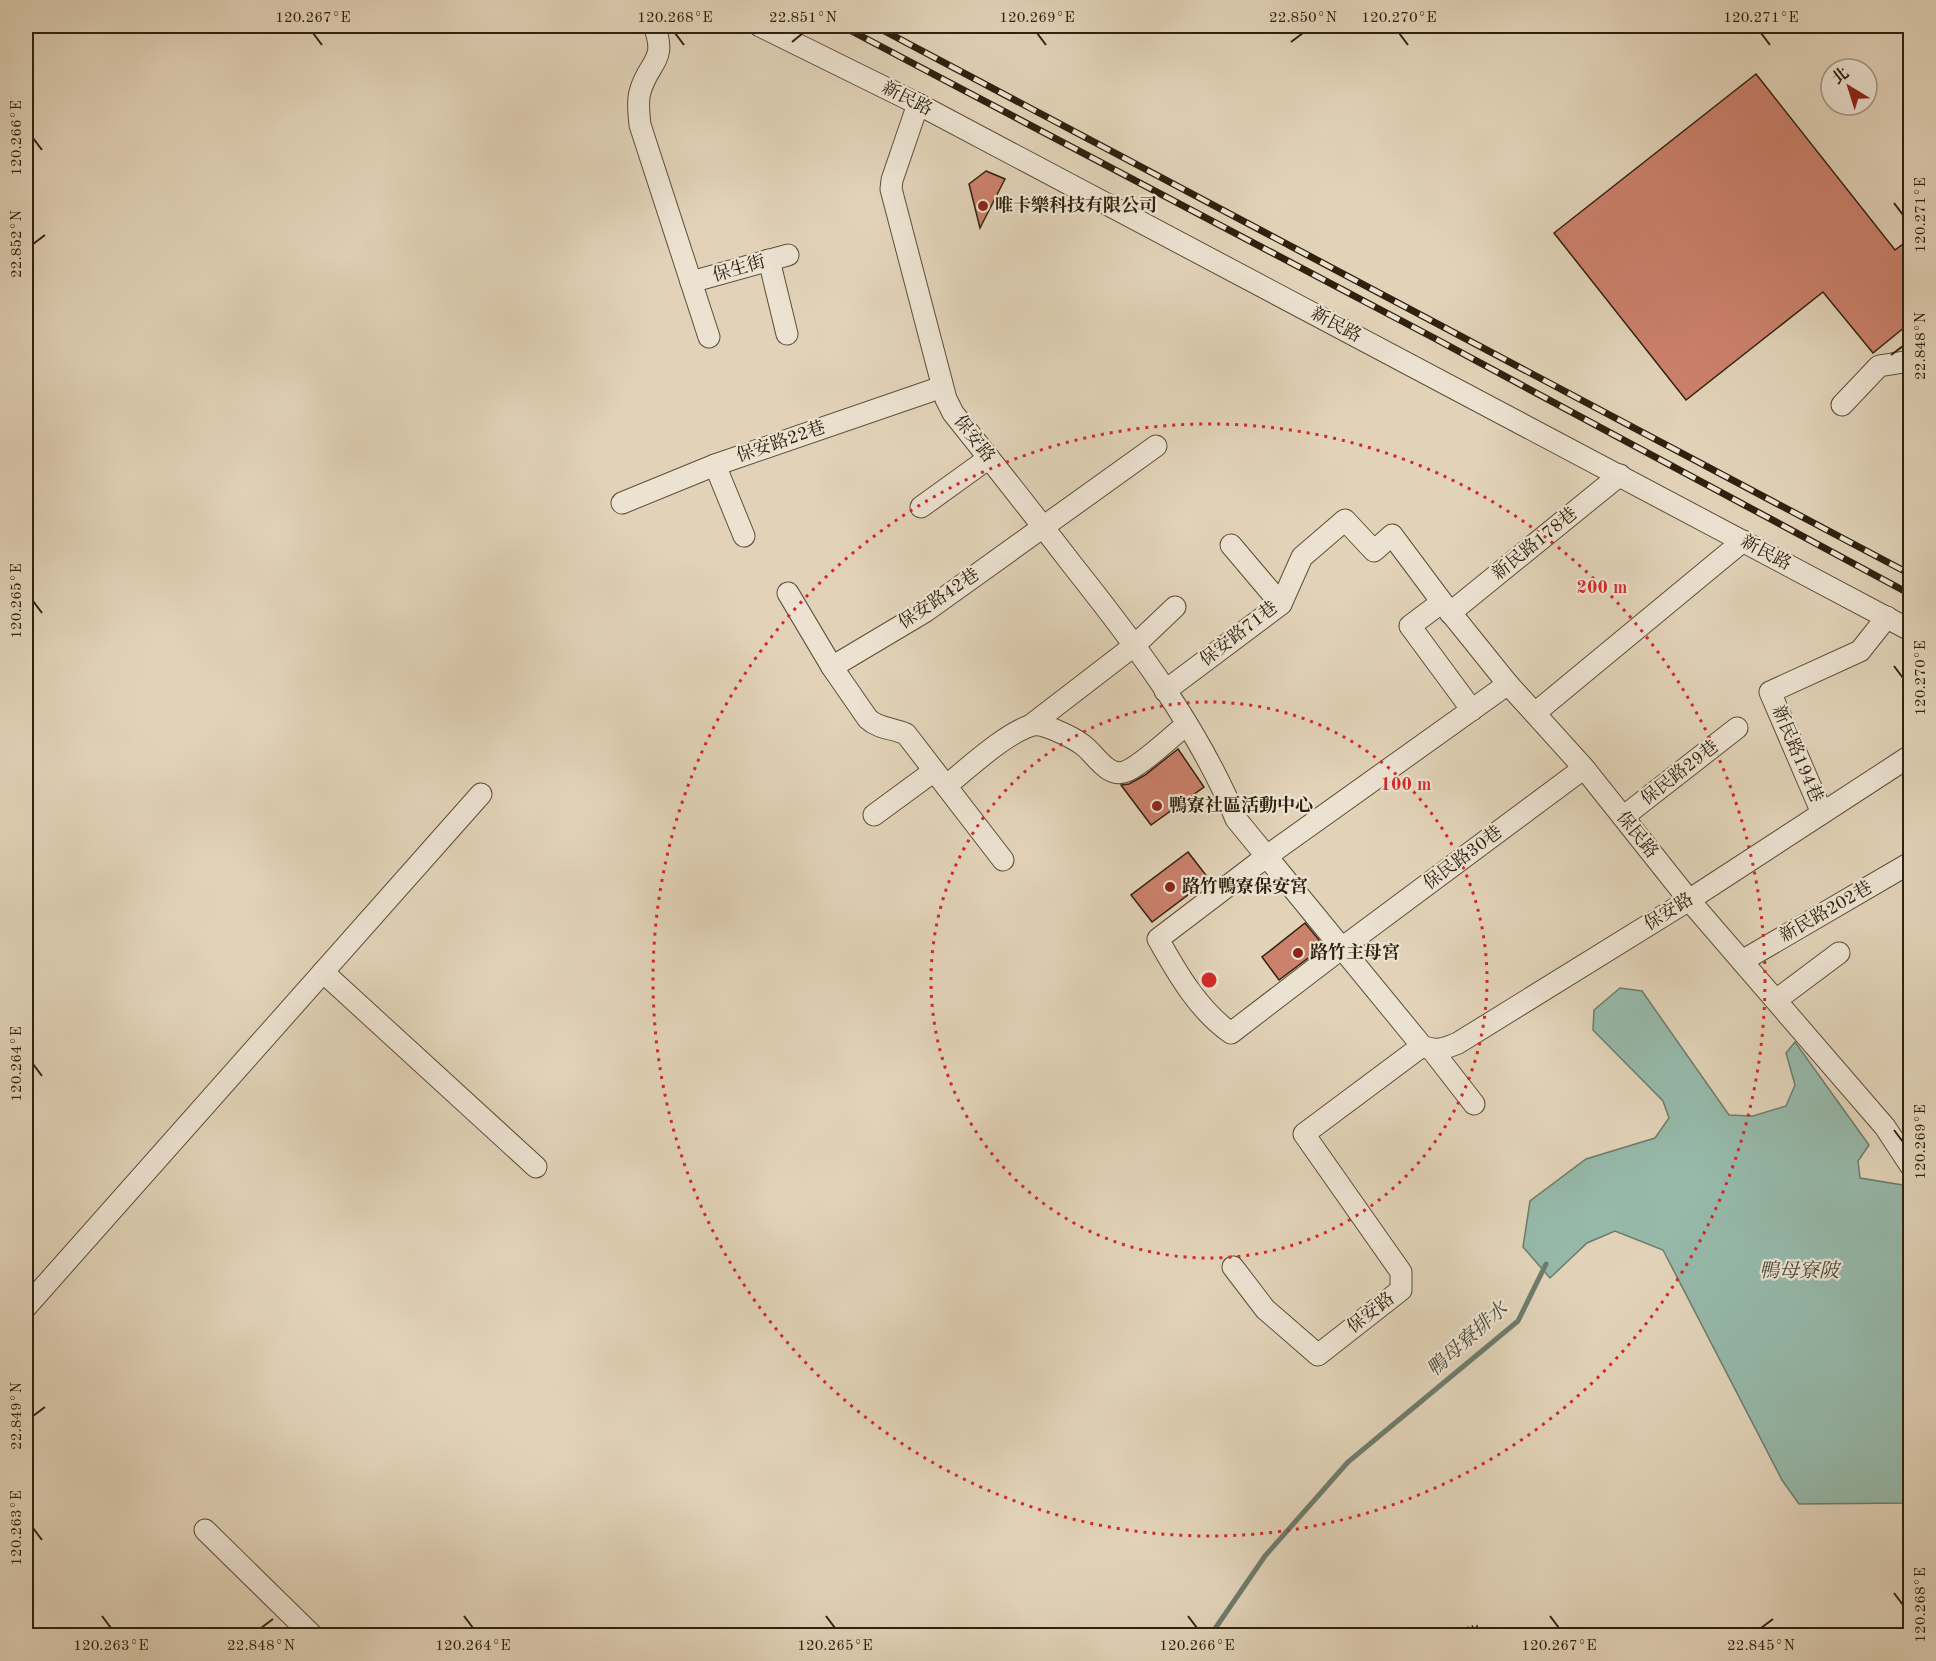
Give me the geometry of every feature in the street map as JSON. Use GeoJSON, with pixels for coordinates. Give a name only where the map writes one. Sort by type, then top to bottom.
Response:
{"type":"FeatureCollection","features":[{"type":"Feature","properties":{"kind":"street"},"geometry":{"type":"LineString","coordinates":[[654,26],[660,42],[656,59],[640,91],[640,125],[709,338]]}},
{"type":"Feature","properties":{"kind":"street","name":"新民路"},"geometry":{"type":"LineString","coordinates":[[760,26],[918,104],[1911,630]]}},
{"type":"Feature","properties":{"kind":"street","name":"保安路"},"geometry":{"type":"LineString","coordinates":[[918,104],[891,189],[942,387],[953,412],[1135,645],[1223,788],[1236,819],[1427,1048]]}},
{"type":"Feature","properties":{"kind":"street","name":"保生街"},"geometry":{"type":"LineString","coordinates":[[691,282],[778,258],[787,334]]}},
{"type":"Feature","properties":{"kind":"street"},"geometry":{"type":"LineString","coordinates":[[1842,405],[1879,366],[1911,361]]}},
{"type":"Feature","properties":{"kind":"street","name":"保安路22巷"},"geometry":{"type":"LineString","coordinates":[[622,503],[715,465],[942,387]]}},
{"type":"Feature","properties":{"kind":"street","name":"保安路42巷"},"geometry":{"type":"LineString","coordinates":[[832,667],[926,611],[1156,446]]}},
{"type":"Feature","properties":{"kind":"street"},"geometry":{"type":"LineString","coordinates":[[921,507],[989,458]]}},
{"type":"Feature","properties":{"kind":"street"},"geometry":{"type":"LineString","coordinates":[[715,465],[744,536]]}},
{"type":"Feature","properties":{"kind":"street","name":"新民路178巷"},"geometry":{"type":"LineString","coordinates":[[1472,710],[1410,626],[1446,608],[1620,476]]}},
{"type":"Feature","properties":{"kind":"street","name":"保安路71巷"},"geometry":{"type":"LineString","coordinates":[[1165,691],[1281,604],[1302,557],[1345,520],[1374,550],[1392,535],[1446,608]]}},
{"type":"Feature","properties":{"kind":"street"},"geometry":{"type":"LineString","coordinates":[[1446,608],[1508,684],[1535,713],[1743,541]]}},
{"type":"Feature","properties":{"kind":"street"},"geometry":{"type":"LineString","coordinates":[[1231,544],[1281,604]]}},
{"type":"Feature","properties":{"kind":"street"},"geometry":{"type":"LineString","coordinates":[[788,593],[832,667],[868,719],[875,726],[899,730],[906,734],[1003,860]]}},
{"type":"Feature","properties":{"kind":"street"},"geometry":{"type":"LineString","coordinates":[[874,815],[1031,725],[1135,645],[1175,607]]}},
{"type":"Feature","properties":{"kind":"street","name":"新民路194巷"},"geometry":{"type":"LineString","coordinates":[[1822,813],[1770,692],[1860,651],[1887,617]]}},
{"type":"Feature","properties":{"kind":"street"},"geometry":{"type":"LineString","coordinates":[[1342,948],[1231,1033],[1214,1021],[1173,966],[1158,939],[1267,856],[1508,684]]}},
{"type":"Feature","properties":{"kind":"street","name":"保民路"},"geometry":{"type":"LineString","coordinates":[[1535,713],[1584,768],[1689,900],[1885,1127],[1911,1166]]}},
{"type":"Feature","properties":{"kind":"street"},"geometry":{"type":"LineString","coordinates":[[1031,725],[1041,724],[1083,745],[1114,772],[1123,772],[1135,766],[1186,725]]}},
{"type":"Feature","properties":{"kind":"street","name":"保民路29巷"},"geometry":{"type":"LineString","coordinates":[[1623,817],[1737,728]]}},
{"type":"Feature","properties":{"kind":"street","name":"保安路"},"geometry":{"type":"LineString","coordinates":[[1233,1267],[1265,1309],[1318,1355],[1401,1290],[1401,1272],[1304,1134],[1427,1048],[1445,1049],[1458,1043],[1689,900],[1911,756]]}},
{"type":"Feature","properties":{"kind":"street","name":"保民路30巷"},"geometry":{"type":"LineString","coordinates":[[1342,948],[1584,768]]}},
{"type":"Feature","properties":{"kind":"street"},"geometry":{"type":"LineString","coordinates":[[26,1307],[481,794]]}},
{"type":"Feature","properties":{"kind":"street","name":"新民路202巷"},"geometry":{"type":"LineString","coordinates":[[1742,961],[1911,863]]}},
{"type":"Feature","properties":{"kind":"street"},"geometry":{"type":"LineString","coordinates":[[1776,1000],[1839,953]]}},
{"type":"Feature","properties":{"kind":"street"},"geometry":{"type":"LineString","coordinates":[[323,972],[536,1167]]}},
{"type":"Feature","properties":{"kind":"street"},"geometry":{"type":"LineString","coordinates":[[1427,1048],[1474,1104]]}},
{"type":"Feature","properties":{"kind":"street"},"geometry":{"type":"LineString","coordinates":[[205,1530],[313,1635]]}},
{"type":"Feature","properties":{"kind":"path"},"geometry":{"type":"LineString","coordinates":[[1437,1635],[1476,1626],[1492,1635]]}},
{"type":"Feature","properties":{"kind":"water","name":"鴨母寮陂"},"geometry":{"type":"Polygon","coordinates":[[[1620,988],[1642,991],[1729,1115],[1753,1116],[1786,1106],[1795,1085],[1786,1053],[1795,1042],[1869,1145],[1858,1161],[1860,1178],[1909,1186],[1910,1503],[1799,1504],[1782,1480],[1663,1250],[1615,1231],[1587,1243],[1550,1278],[1523,1247],[1530,1201],[1586,1159],[1655,1138],[1669,1118],[1663,1101],[1593,1030],[1594,1010],[1620,988]]]}},
{"type":"Feature","properties":{"kind":"building"},"geometry":{"type":"Polygon","coordinates":[[[1756,74],[1895,250],[1911,238],[1911,322],[1873,353],[1823,292],[1686,400],[1554,233],[1756,74]]]}},
{"type":"Feature","properties":{"kind":"building","name":"唯卡樂科技有限公司"},"geometry":{"type":"Polygon","coordinates":[[[986,171],[1005,179],[980,228],[969,184],[986,171]]]}},
{"type":"Feature","properties":{"kind":"building","name":"鴨寮社區活動中心"},"geometry":{"type":"Polygon","coordinates":[[[1178,749],[1204,787],[1151,825],[1121,785],[1129,784],[1145,775],[1178,749]]]}},
{"type":"Feature","properties":{"kind":"building","name":"路竹鴨寮保安宮"},"geometry":{"type":"Polygon","coordinates":[[[1188,852],[1209,879],[1152,922],[1131,895],[1188,852]]]}},
{"type":"Feature","properties":{"kind":"building","name":"路竹主母宮"},"geometry":{"type":"Polygon","coordinates":[[[1305,923],[1324,946],[1279,980],[1262,957],[1305,923]]]}},
{"type":"Feature","properties":{"kind":"waterway","name":"鴨母寮排水"},"geometry":{"type":"LineString","coordinates":[[1210,1636],[1265,1556],[1348,1462],[1518,1321],[1546,1264]]}},
{"type":"Feature","properties":{"kind":"railway"},"geometry":{"type":"LineString","coordinates":[[842,26],[1434,338],[1910,594]]}},
{"type":"Feature","properties":{"kind":"railway"},"geometry":{"type":"LineString","coordinates":[[875,26],[1910,574]]}},
{"type":"Feature","properties":{"kind":"place","name":"唯卡樂科技有限公司"},"geometry":{"type":"Point","coordinates":[983,206]}},
{"type":"Feature","properties":{"kind":"place","name":"鴨寮社區活動中心"},"geometry":{"type":"Point","coordinates":[1157,806]}},
{"type":"Feature","properties":{"kind":"place","name":"路竹鴨寮保安宮"},"geometry":{"type":"Point","coordinates":[1170,887]}},
{"type":"Feature","properties":{"kind":"place","name":"路竹主母宮"},"geometry":{"type":"Point","coordinates":[1298,953]}}]}
